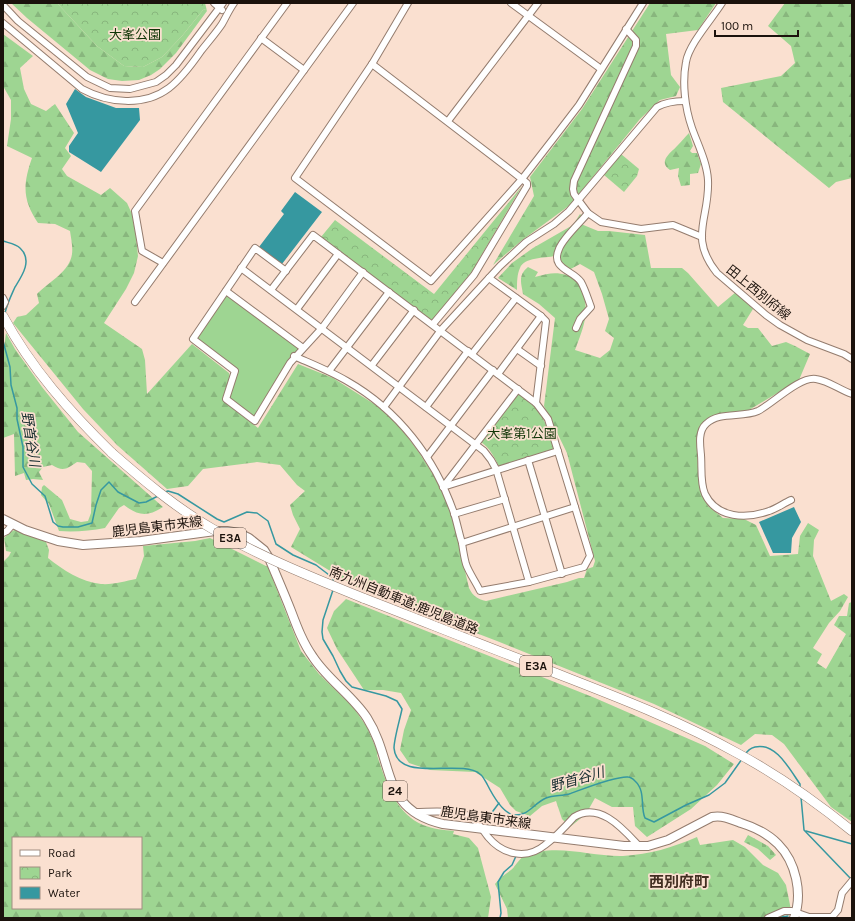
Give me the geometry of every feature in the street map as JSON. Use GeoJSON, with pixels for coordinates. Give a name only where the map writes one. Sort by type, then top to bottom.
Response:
{"type":"FeatureCollection","features":[{"type":"Feature","properties":{"kind":"highway","name":"南九州自動車道;鹿児島道路"},"geometry":{"type":"LineString","coordinates":[[3,316],[33,365],[78,419],[112,453],[154,489],[210,527],[240,544],[304,574],[616,697],[707,737],[777,776],[822,807],[852,831]]}},
{"type":"Feature","properties":{"kind":"main road","name":"鹿児島東市来線"},"geometry":{"type":"LineString","coordinates":[[3,519],[58,541],[83,545],[140,541],[215,531],[239,533],[249,538],[264,550],[269,558],[306,646],[326,674],[361,709],[367,718],[377,737],[392,785],[397,795],[412,812],[433,822],[484,830],[624,846],[648,846],[668,840],[712,817],[723,817],[744,824],[769,836],[783,849],[790,861],[797,881],[798,895],[795,916]]}},
{"type":"Feature","properties":{"kind":"street"},"geometry":{"type":"LineString","coordinates":[[214,3],[221,5],[227,13]]}},
{"type":"Feature","properties":{"kind":"street"},"geometry":{"type":"LineString","coordinates":[[3,23],[82,89],[106,99],[120,101],[156,94],[168,88],[178,80],[187,71],[217,30],[234,3]]}},
{"type":"Feature","properties":{"kind":"street"},"geometry":{"type":"LineString","coordinates":[[163,263],[142,250],[135,211],[287,3]]}},
{"type":"Feature","properties":{"kind":"street"},"geometry":{"type":"LineString","coordinates":[[135,302],[353,3]]}},
{"type":"Feature","properties":{"kind":"street"},"geometry":{"type":"LineString","coordinates":[[408,3],[372,64],[294,178],[431,281],[522,179],[579,105],[626,29],[644,3]]}},
{"type":"Feature","properties":{"kind":"street"},"geometry":{"type":"LineString","coordinates":[[511,3],[601,69]]}},
{"type":"Feature","properties":{"kind":"street"},"geometry":{"type":"LineString","coordinates":[[448,121],[538,3]]}},
{"type":"Feature","properties":{"kind":"street","name":"田上西別府線"},"geometry":{"type":"LineString","coordinates":[[722,3],[688,54],[685,71],[687,111],[705,162],[707,173],[708,195],[702,227],[702,237],[708,259],[718,273],[766,315],[793,333],[833,349],[852,359]]}},
{"type":"Feature","properties":{"kind":"street"},"geometry":{"type":"LineString","coordinates":[[3,5],[18,21],[87,77],[110,88],[130,89],[156,82],[166,75],[221,5]]}},
{"type":"Feature","properties":{"kind":"street"},"geometry":{"type":"LineString","coordinates":[[626,29],[636,40],[636,46],[574,181],[574,194],[588,213],[601,222],[641,229],[673,225],[702,237]]}},
{"type":"Feature","properties":{"kind":"street"},"geometry":{"type":"LineString","coordinates":[[262,38],[304,70]]}},
{"type":"Feature","properties":{"kind":"street"},"geometry":{"type":"LineString","coordinates":[[372,64],[527,183],[524,193],[474,275],[433,324]]}},
{"type":"Feature","properties":{"kind":"street"},"geometry":{"type":"LineString","coordinates":[[384,407],[441,330],[511,255],[526,242],[562,218],[579,201],[657,107],[672,101],[686,101]]}},
{"type":"Feature","properties":{"kind":"street"},"geometry":{"type":"LineString","coordinates":[[576,328],[580,319],[591,307],[580,280],[558,264],[557,256],[558,250],[562,243],[588,213]]}},
{"type":"Feature","properties":{"kind":"street"},"geometry":{"type":"LineString","coordinates":[[271,290],[313,235],[536,403],[548,419],[590,556],[584,568],[529,582],[480,591],[466,564],[454,514],[444,487],[427,457],[398,419],[384,407],[348,382],[329,371],[294,356]]}},
{"type":"Feature","properties":{"kind":"street"},"geometry":{"type":"LineString","coordinates":[[286,271],[255,248],[193,339],[234,371],[226,399],[255,421],[294,356],[322,328],[363,272]]}},
{"type":"Feature","properties":{"kind":"street"},"geometry":{"type":"LineString","coordinates":[[296,310],[338,254]]}},
{"type":"Feature","properties":{"kind":"street"},"geometry":{"type":"LineString","coordinates":[[241,268],[476,444],[491,460],[496,469],[529,582]]}},
{"type":"Feature","properties":{"kind":"street"},"geometry":{"type":"LineString","coordinates":[[489,278],[546,321],[536,403]]}},
{"type":"Feature","properties":{"kind":"street"},"geometry":{"type":"LineString","coordinates":[[226,291],[302,348]]}},
{"type":"Feature","properties":{"kind":"street"},"geometry":{"type":"LineString","coordinates":[[329,371],[389,292]]}},
{"type":"Feature","properties":{"kind":"street"},"geometry":{"type":"LineString","coordinates":[[3,298],[5,302],[3,306]]}},
{"type":"Feature","properties":{"kind":"street"},"geometry":{"type":"LineString","coordinates":[[426,406],[516,298]]}},
{"type":"Feature","properties":{"kind":"street"},"geometry":{"type":"LineString","coordinates":[[372,365],[414,310]]}},
{"type":"Feature","properties":{"kind":"street"},"geometry":{"type":"LineString","coordinates":[[427,457],[451,425],[495,372],[517,349],[541,316]]}},
{"type":"Feature","properties":{"kind":"street"},"geometry":{"type":"LineString","coordinates":[[517,349],[541,366]]}},
{"type":"Feature","properties":{"kind":"street"},"geometry":{"type":"LineString","coordinates":[[790,500],[770,511],[743,517],[723,513],[712,505],[703,487],[700,438],[704,425],[712,418],[758,411],[804,381],[814,378],[827,382],[842,391],[852,394]]}},
{"type":"Feature","properties":{"kind":"street"},"geometry":{"type":"LineString","coordinates":[[444,487],[518,389]]}},
{"type":"Feature","properties":{"kind":"street"},"geometry":{"type":"LineString","coordinates":[[444,487],[496,469],[558,451]]}},
{"type":"Feature","properties":{"kind":"street"},"geometry":{"type":"LineString","coordinates":[[528,460],[562,574]]}},
{"type":"Feature","properties":{"kind":"street"},"geometry":{"type":"LineString","coordinates":[[454,514],[505,499]]}},
{"type":"Feature","properties":{"kind":"street"},"geometry":{"type":"LineString","coordinates":[[462,543],[575,507]]}},
{"type":"Feature","properties":{"kind":"street"},"geometry":{"type":"LineString","coordinates":[[3,533],[13,524]]}},
{"type":"Feature","properties":{"kind":"street"},"geometry":{"type":"LineString","coordinates":[[412,812],[464,814],[471,818],[484,830],[498,847],[510,853],[524,854],[538,850],[554,838],[580,814],[595,813],[614,822],[640,846]]}},
{"type":"Feature","properties":{"kind":"street"},"geometry":{"type":"LineString","coordinates":[[768,918],[784,910],[792,911],[795,916],[809,918],[832,917],[838,910],[842,893],[852,881]]}},
{"type":"Feature","properties":{"kind":"green space"},"geometry":{"type":"Polygon","coordinates":[[[11,3],[57,3],[97,46],[124,66],[143,67],[162,57],[182,36],[203,10],[206,9],[207,11],[176,53],[160,69],[139,80],[122,81],[108,79],[90,70],[11,3]]]}},
{"type":"Feature","properties":{"kind":"green space","name":"大峯公園"},"geometry":{"type":"Polygon","coordinates":[[[57,3],[205,3],[207,11],[206,9],[203,10],[182,36],[162,57],[143,67],[124,66],[97,46],[57,3]]]}},
{"type":"Feature","properties":{"kind":"green space"},"geometry":{"type":"Polygon","coordinates":[[[650,3],[716,3],[698,30],[666,34],[671,75],[680,87],[676,96],[660,100],[640,119],[570,205],[521,241],[493,265],[534,196],[530,177],[582,109],[650,3]]]}},
{"type":"Feature","properties":{"kind":"green space"},"geometry":{"type":"Polygon","coordinates":[[[785,3],[852,3],[852,178],[836,182],[829,188],[723,102],[721,88],[781,76],[795,63],[791,46],[768,26],[785,3]]]}},
{"type":"Feature","properties":{"kind":"green space"},"geometry":{"type":"Polygon","coordinates":[[[3,34],[33,56],[20,68],[24,89],[31,104],[46,111],[55,104],[74,133],[65,148],[71,156],[62,169],[67,176],[101,195],[110,188],[127,203],[132,214],[138,256],[134,273],[126,289],[104,323],[142,349],[145,360],[147,394],[192,344],[229,373],[230,380],[225,402],[258,428],[298,364],[333,378],[382,409],[398,424],[420,454],[441,487],[453,520],[469,588],[476,597],[480,599],[486,601],[584,578],[587,569],[593,567],[595,561],[567,453],[544,406],[555,318],[539,304],[523,294],[521,276],[528,267],[538,272],[535,277],[558,273],[580,281],[586,309],[584,324],[575,350],[600,358],[610,350],[614,338],[605,331],[609,319],[594,272],[580,264],[567,271],[555,256],[530,260],[522,264],[520,268],[517,290],[498,278],[512,263],[533,248],[573,225],[580,214],[583,217],[581,224],[598,231],[645,235],[651,268],[682,268],[718,307],[736,292],[753,309],[743,325],[748,328],[758,328],[772,346],[786,342],[810,354],[799,380],[749,410],[715,415],[702,424],[697,441],[698,467],[703,478],[701,488],[708,506],[723,518],[744,519],[756,525],[770,556],[798,554],[800,536],[808,523],[819,530],[814,540],[813,556],[831,601],[844,594],[848,597],[840,611],[829,623],[813,648],[822,654],[817,663],[826,669],[846,634],[834,625],[839,616],[847,616],[849,603],[852,602],[852,822],[831,807],[784,744],[772,735],[755,734],[741,745],[654,704],[497,641],[358,588],[291,547],[300,529],[290,505],[305,491],[297,485],[280,465],[257,462],[203,469],[188,486],[167,489],[117,445],[83,409],[13,323],[17,317],[26,315],[39,303],[37,294],[67,266],[72,254],[72,248],[70,231],[55,224],[38,223],[29,206],[26,191],[27,176],[32,158],[7,146],[11,119],[11,100],[3,86],[3,34]]]}},
{"type":"Feature","properties":{"kind":"green space"},"geometry":{"type":"Polygon","coordinates":[[[689,133],[693,146],[690,151],[692,153],[697,153],[701,164],[698,173],[690,174],[690,185],[681,186],[678,176],[679,168],[670,170],[666,167],[665,160],[689,133]]]}},
{"type":"Feature","properties":{"kind":"green space"},"geometry":{"type":"Polygon","coordinates":[[[621,154],[639,169],[637,176],[624,192],[604,175],[621,154]]]}},
{"type":"Feature","properties":{"kind":"green space"},"geometry":{"type":"Polygon","coordinates":[[[522,186],[468,278],[433,320],[430,320],[321,237],[335,220],[434,294],[522,186]]]}},
{"type":"Feature","properties":{"kind":"green space"},"geometry":{"type":"Polygon","coordinates":[[[225,295],[298,347],[298,350],[292,356],[256,415],[253,416],[230,400],[229,396],[238,369],[197,339],[225,295]]]}},
{"type":"Feature","properties":{"kind":"green space"},"geometry":{"type":"Polygon","coordinates":[[[6,333],[15,349],[42,387],[78,432],[163,507],[148,514],[143,514],[129,509],[124,505],[119,508],[105,528],[82,531],[59,531],[49,504],[41,495],[42,487],[44,485],[62,500],[70,519],[81,522],[88,521],[91,513],[92,471],[85,463],[77,462],[65,469],[52,465],[43,467],[39,472],[43,480],[26,480],[24,473],[15,476],[14,434],[3,438],[3,355],[6,333]]]}},
{"type":"Feature","properties":{"kind":"green space","name":"大峯第1公園"},"geometry":{"type":"Polygon","coordinates":[[[520,393],[534,406],[542,417],[554,448],[552,450],[499,466],[489,450],[481,442],[517,394],[520,393]]]}},
{"type":"Feature","properties":{"kind":"green space"},"geometry":{"type":"Polygon","coordinates":[[[16,529],[46,542],[49,550],[48,558],[79,578],[101,584],[136,579],[144,556],[143,546],[195,541],[210,538],[268,567],[301,651],[319,674],[353,707],[367,727],[378,753],[377,755],[388,786],[399,805],[413,820],[423,825],[454,831],[453,834],[469,838],[478,848],[491,897],[488,918],[3,918],[3,562],[11,552],[6,551],[4,538],[16,529]]]}},
{"type":"Feature","properties":{"kind":"green space"},"geometry":{"type":"Polygon","coordinates":[[[346,599],[595,698],[705,746],[734,764],[717,785],[691,809],[647,837],[635,826],[633,807],[612,807],[595,798],[586,814],[570,827],[562,819],[556,801],[542,806],[530,816],[516,811],[510,805],[500,788],[475,772],[430,770],[409,763],[400,750],[404,730],[411,710],[401,693],[383,690],[364,690],[337,649],[327,628],[334,611],[346,599]]]}},
{"type":"Feature","properties":{"kind":"green space"},"geometry":{"type":"Polygon","coordinates":[[[748,835],[768,846],[776,855],[770,860],[758,849],[744,842],[748,835]]]}},
{"type":"Feature","properties":{"kind":"green space"},"geometry":{"type":"Polygon","coordinates":[[[697,837],[700,845],[733,840],[745,847],[763,865],[778,873],[786,885],[791,910],[781,918],[508,918],[507,909],[495,884],[512,869],[521,858],[535,853],[560,850],[623,856],[661,850],[697,837]]]}},
{"type":"Feature","properties":{"kind":"water"},"geometry":{"type":"Polygon","coordinates":[[[75,89],[86,97],[116,108],[139,108],[140,120],[101,172],[69,152],[69,146],[78,133],[66,104],[75,89]]]}},
{"type":"Feature","properties":{"kind":"water"},"geometry":{"type":"Polygon","coordinates":[[[295,192],[322,212],[282,264],[259,247],[284,214],[281,211],[295,192]]]}},
{"type":"Feature","properties":{"kind":"water"},"geometry":{"type":"Polygon","coordinates":[[[794,507],[801,522],[792,538],[791,553],[773,553],[759,522],[794,507]]]}},
{"type":"Feature","properties":{"kind":"waterway","name":"野首谷川"},"geometry":{"type":"LineString","coordinates":[[3,241],[20,248],[26,258],[25,268],[15,287],[5,313]]}},
{"type":"Feature","properties":{"kind":"waterway","name":"野首谷川"},"geometry":{"type":"LineString","coordinates":[[3,341],[10,367],[11,385],[17,408],[17,419],[23,447],[23,467],[32,484],[45,496],[53,522],[58,526],[63,527],[78,527],[92,523],[101,490],[109,482],[118,492],[139,503],[146,502],[158,496]]}},
{"type":"Feature","properties":{"kind":"waterway","name":"野首谷川"},"geometry":{"type":"LineString","coordinates":[[165,492],[168,491],[178,494],[224,522],[247,512],[257,513],[268,521],[276,544],[293,555],[316,565],[333,578],[333,582]]}},
{"type":"Feature","properties":{"kind":"waterway","name":"野首谷川"},"geometry":{"type":"LineString","coordinates":[[333,590],[323,620],[323,639],[346,681],[352,687],[386,696],[397,701],[402,709],[394,744],[398,759],[406,765],[417,768],[459,768],[471,770],[480,774],[498,802],[505,811],[510,814],[519,815],[524,813],[542,800],[549,797],[569,794],[607,781],[628,777],[632,778],[640,789],[645,818],[654,822],[709,795],[725,783],[742,759]]}},
{"type":"Feature","properties":{"kind":"waterway","name":"野首谷川"},"geometry":{"type":"LineString","coordinates":[[745,755],[749,750],[755,747],[763,747],[776,753],[787,765],[800,784],[800,788]]}},
{"type":"Feature","properties":{"kind":"waterway","name":"野首谷川"},"geometry":{"type":"LineString","coordinates":[[801,797],[804,830],[851,879]]}},
{"type":"Feature","properties":{"kind":"waterway"},"geometry":{"type":"LineString","coordinates":[[489,822],[493,811],[499,803]]}},
{"type":"Feature","properties":{"kind":"waterway"},"geometry":{"type":"LineString","coordinates":[[806,831],[852,844]]}},
{"type":"Feature","properties":{"kind":"waterway"},"geometry":{"type":"LineString","coordinates":[[500,918],[501,913],[498,882],[504,872],[512,865],[516,856]]}},
{"type":"Feature","properties":{"kind":"waterway"},"geometry":{"type":"LineString","coordinates":[[776,918],[788,916]]}},
{"type":"Feature","properties":{"kind":"district","name":"西別府町"},"geometry":{"type":"Point","coordinates":[679,882]}}]}
